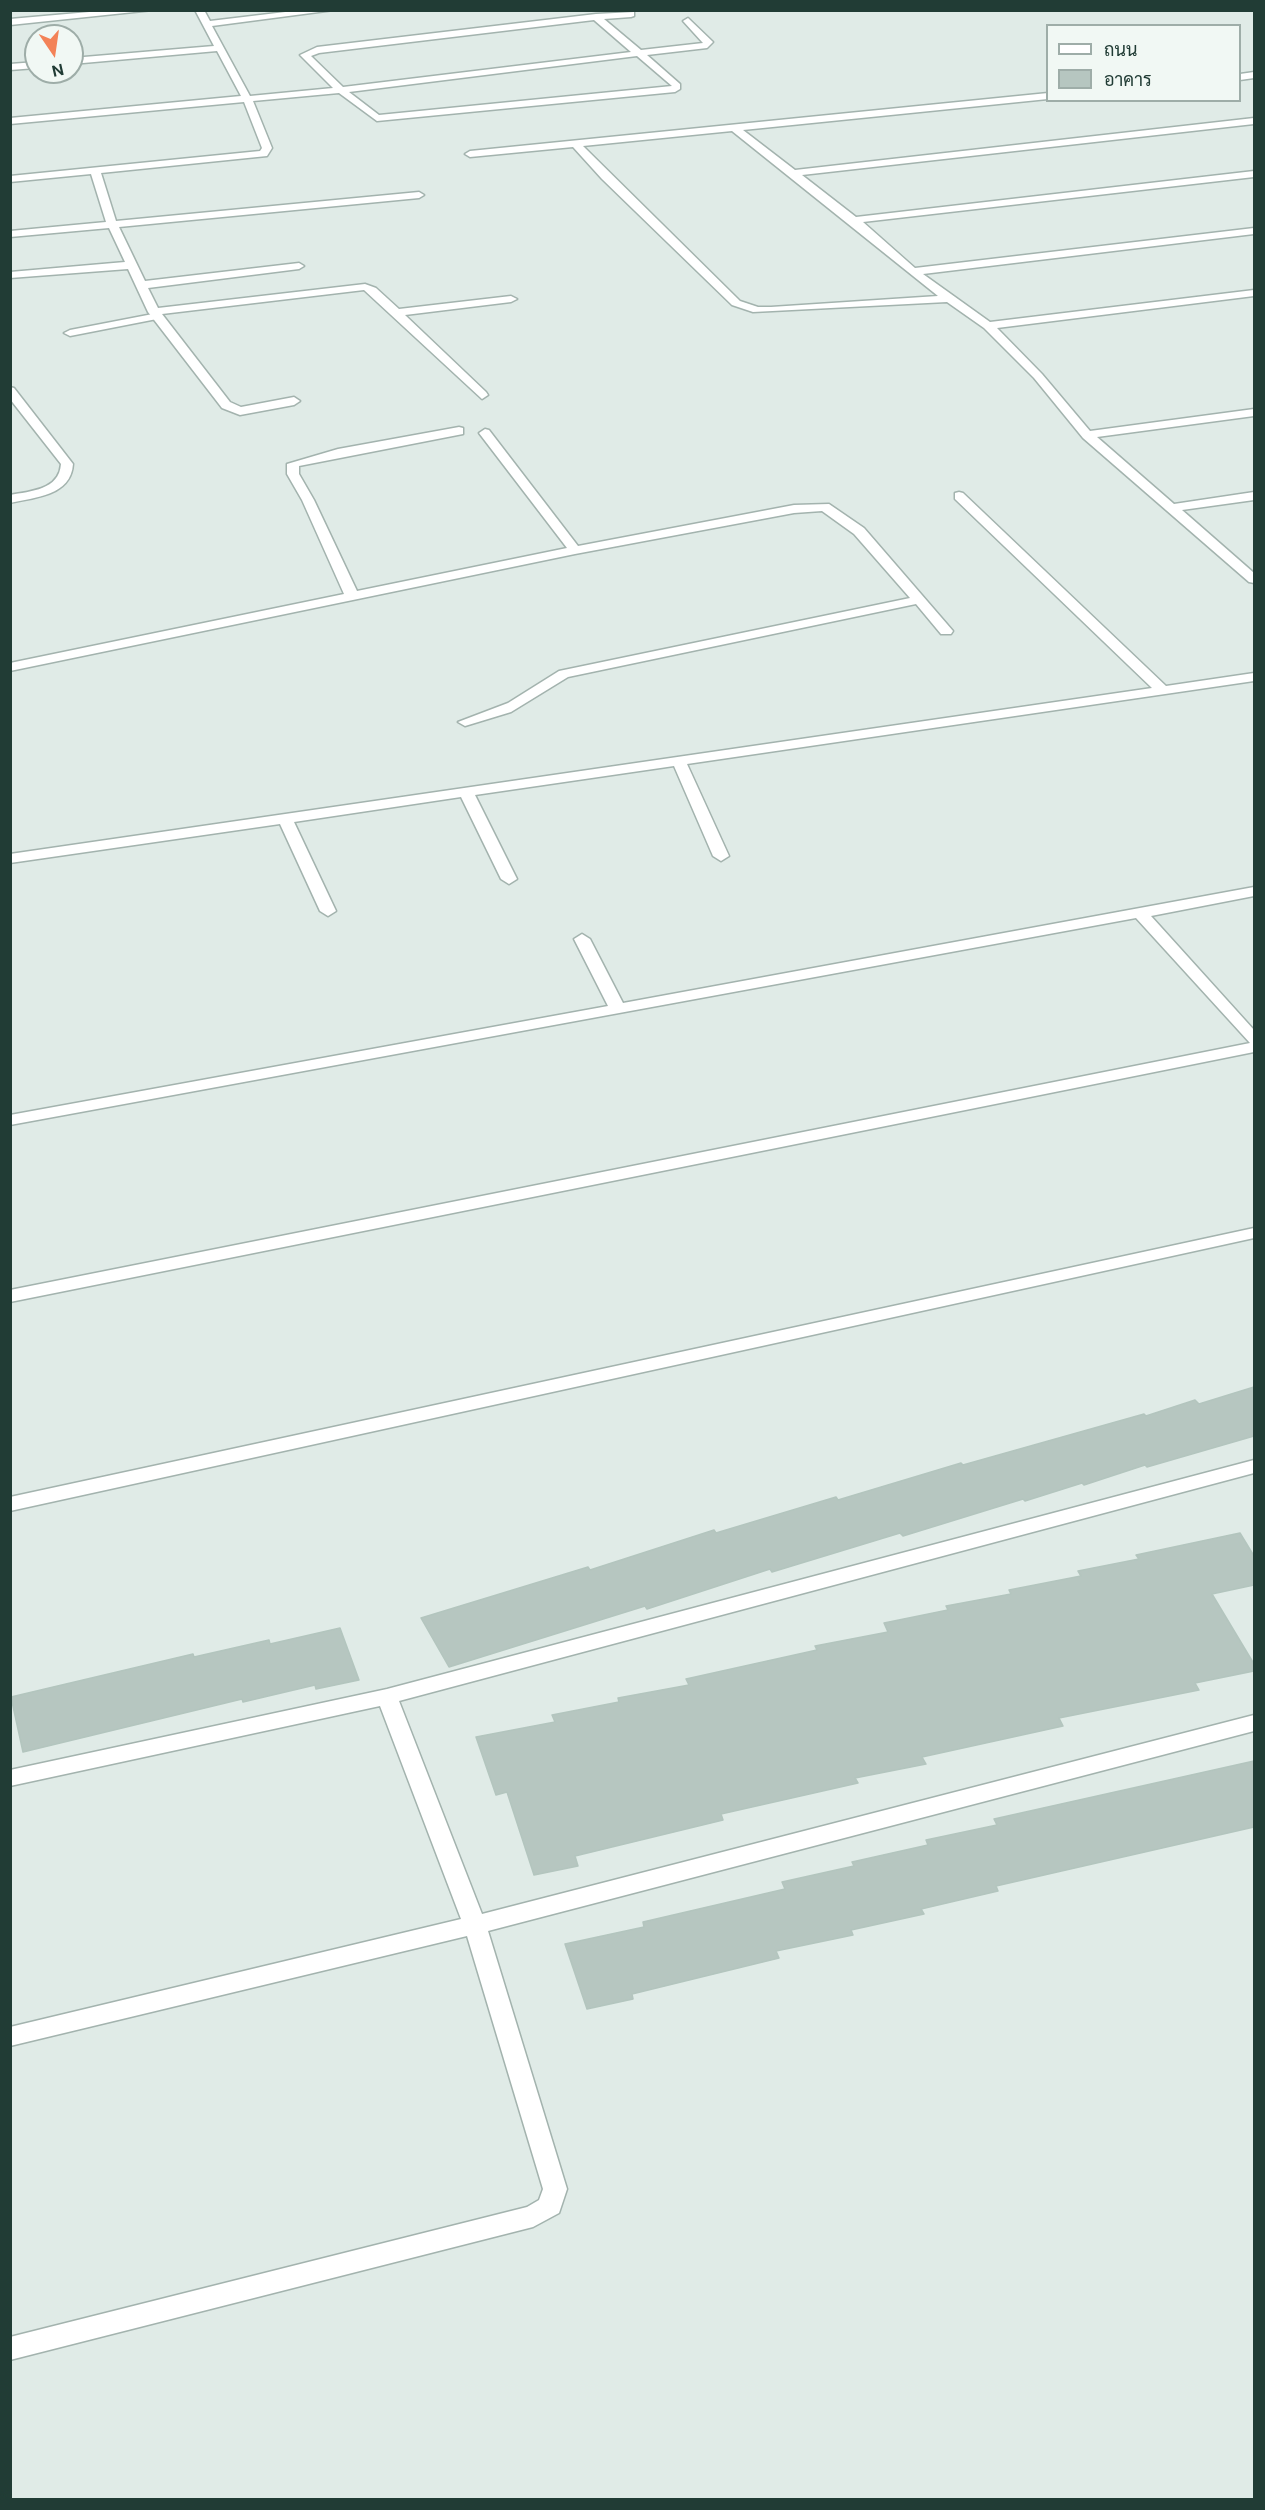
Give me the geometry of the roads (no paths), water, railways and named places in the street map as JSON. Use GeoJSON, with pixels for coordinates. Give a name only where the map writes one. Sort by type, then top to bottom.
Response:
{"type":"FeatureCollection","features":[{"type":"Feature","properties":{"kind":"street"},"geometry":{"type":"LineString","coordinates":[[10,22],[149,10]]}},
{"type":"Feature","properties":{"kind":"street"},"geometry":{"type":"LineString","coordinates":[[10,179],[263,154],[267,148],[248,100],[209,24],[199,10]]}},
{"type":"Feature","properties":{"kind":"street"},"geometry":{"type":"LineString","coordinates":[[209,24],[330,10]]}},
{"type":"Feature","properties":{"kind":"street"},"geometry":{"type":"LineString","coordinates":[[596,18],[677,86],[675,89],[386,119],[371,115],[305,55],[317,50],[596,18],[631,14]]}},
{"type":"Feature","properties":{"kind":"street"},"geometry":{"type":"LineString","coordinates":[[10,121],[341,90],[707,45],[708,42],[688,21]]}},
{"type":"Feature","properties":{"kind":"street"},"geometry":{"type":"LineString","coordinates":[[84,61],[222,48]]}},
{"type":"Feature","properties":{"kind":"street"},"geometry":{"type":"LineString","coordinates":[[470,154],[1046,96]]}},
{"type":"Feature","properties":{"kind":"street"},"geometry":{"type":"LineString","coordinates":[[793,173],[1254,121]]}},
{"type":"Feature","properties":{"kind":"street"},"geometry":{"type":"LineString","coordinates":[[734,127],[854,220],[913,272],[988,326],[1038,376],[1087,435],[1254,579]]}},
{"type":"Feature","properties":{"kind":"street"},"geometry":{"type":"LineString","coordinates":[[576,144],[736,303],[746,307],[771,310],[951,298]]}},
{"type":"Feature","properties":{"kind":"street"},"geometry":{"type":"LineString","coordinates":[[95,171],[112,224],[156,314],[226,405],[240,411],[294,401]]}},
{"type":"Feature","properties":{"kind":"street"},"geometry":{"type":"LineString","coordinates":[[854,220],[1254,174]]}},
{"type":"Feature","properties":{"kind":"street"},"geometry":{"type":"LineString","coordinates":[[10,234],[419,195]]}},
{"type":"Feature","properties":{"kind":"street"},"geometry":{"type":"LineString","coordinates":[[913,272],[1254,231]]}},
{"type":"Feature","properties":{"kind":"street"},"geometry":{"type":"LineString","coordinates":[[10,275],[132,265]]}},
{"type":"Feature","properties":{"kind":"street"},"geometry":{"type":"LineString","coordinates":[[142,285],[299,266]]}},
{"type":"Feature","properties":{"kind":"street"},"geometry":{"type":"LineString","coordinates":[[70,333],[156,314],[365,287],[372,290],[397,313],[482,395]]}},
{"type":"Feature","properties":{"kind":"street"},"geometry":{"type":"LineString","coordinates":[[988,326],[1254,293]]}},
{"type":"Feature","properties":{"kind":"street"},"geometry":{"type":"LineString","coordinates":[[397,313],[511,299]]}},
{"type":"Feature","properties":{"kind":"street"},"geometry":{"type":"LineString","coordinates":[[10,390],[67,464],[68,476],[64,482],[49,489],[10,499]]}},
{"type":"Feature","properties":{"kind":"street"},"geometry":{"type":"LineString","coordinates":[[1087,435],[1254,412]]}},
{"type":"Feature","properties":{"kind":"street"},"geometry":{"type":"LineString","coordinates":[[353,598],[308,500],[293,474],[293,464],[329,454],[459,430]]}},
{"type":"Feature","properties":{"kind":"street"},"geometry":{"type":"LineString","coordinates":[[485,433],[575,550]]}},
{"type":"Feature","properties":{"kind":"street"},"geometry":{"type":"LineString","coordinates":[[959,496],[1163,691]]}},
{"type":"Feature","properties":{"kind":"street"},"geometry":{"type":"LineString","coordinates":[[1172,508],[1254,496]]}},
{"type":"Feature","properties":{"kind":"street"},"geometry":{"type":"LineString","coordinates":[[10,667],[353,598],[575,550],[794,509],[825,507],[859,531],[946,631]]}},
{"type":"Feature","properties":{"kind":"street"},"geometry":{"type":"LineString","coordinates":[[465,722],[502,711],[520,702],[547,680],[564,674],[918,600]]}},
{"type":"Feature","properties":{"kind":"street"},"geometry":{"type":"LineString","coordinates":[[10,859],[1254,677]]}},
{"type":"Feature","properties":{"kind":"street"},"geometry":{"type":"LineString","coordinates":[[679,762],[721,856]]}},
{"type":"Feature","properties":{"kind":"street"},"geometry":{"type":"LineString","coordinates":[[466,793],[509,879]]}},
{"type":"Feature","properties":{"kind":"street"},"geometry":{"type":"LineString","coordinates":[[285,819],[328,911]]}},
{"type":"Feature","properties":{"kind":"street"},"geometry":{"type":"LineString","coordinates":[[10,1120],[1254,892]]}},
{"type":"Feature","properties":{"kind":"street"},"geometry":{"type":"LineString","coordinates":[[1141,914],[1254,1039]]}},
{"type":"Feature","properties":{"kind":"street"},"geometry":{"type":"LineString","coordinates":[[582,939],[618,1009]]}},
{"type":"Feature","properties":{"kind":"street"},"geometry":{"type":"LineString","coordinates":[[10,1296],[1254,1047]]}},
{"type":"Feature","properties":{"kind":"street"},"geometry":{"type":"LineString","coordinates":[[10,1504],[1254,1233]]}},
{"type":"Feature","properties":{"kind":"street"},"geometry":{"type":"LineString","coordinates":[[10,1778],[387,1698],[1254,1467]]}},
{"type":"Feature","properties":{"kind":"street"},"geometry":{"type":"LineString","coordinates":[[10,2349],[533,2216],[550,2206],[555,2189],[475,1925],[387,1698]]}},
{"type":"Feature","properties":{"kind":"street"},"geometry":{"type":"LineString","coordinates":[[10,2037],[475,1925],[1254,1723]]}}]}
